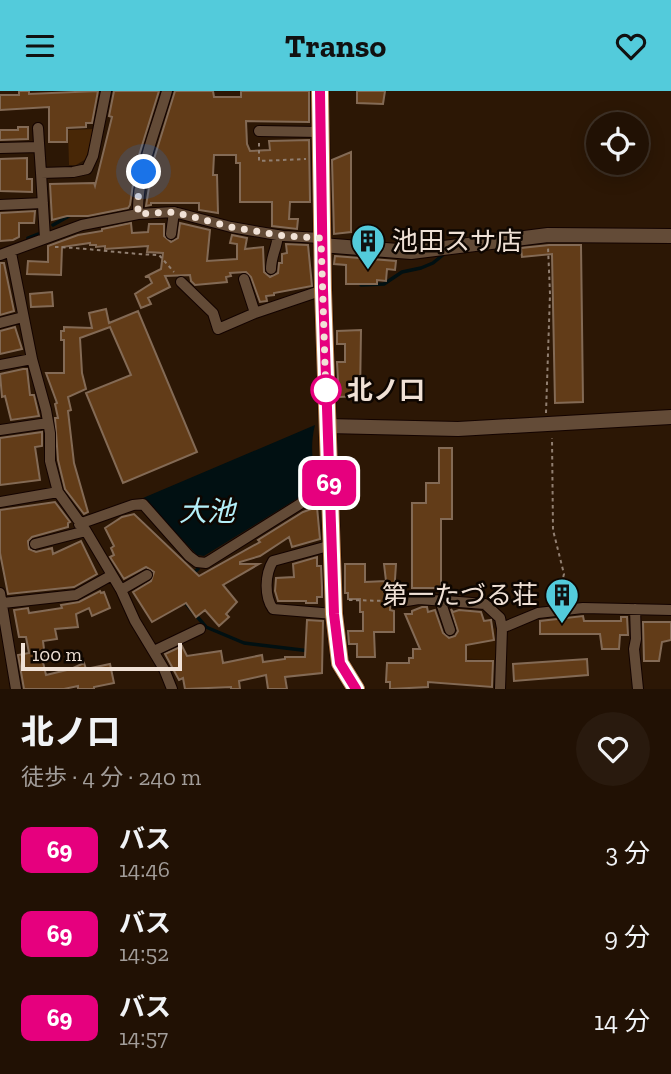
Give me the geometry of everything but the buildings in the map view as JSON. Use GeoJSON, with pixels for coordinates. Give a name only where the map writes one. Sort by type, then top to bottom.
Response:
{"type":"FeatureCollection","features":[{"type":"Feature","properties":{"kind":"main road"},"geometry":{"type":"LineString","coordinates":[[320,91],[321,241],[334,607],[340,663],[353,688]]}},
{"type":"Feature","properties":{"kind":"street"},"geometry":{"type":"LineString","coordinates":[[41,173],[87,169],[93,156],[106,91]]}},
{"type":"Feature","properties":{"kind":"street"},"geometry":{"type":"LineString","coordinates":[[138,214],[138,198],[144,172],[167,91]]}},
{"type":"Feature","properties":{"kind":"street"},"geometry":{"type":"LineString","coordinates":[[38,128],[45,238]]}},
{"type":"Feature","properties":{"kind":"street"},"geometry":{"type":"LineString","coordinates":[[259,131],[319,132]]}},
{"type":"Feature","properties":{"kind":"street"},"geometry":{"type":"LineString","coordinates":[[0,148],[40,147]]}},
{"type":"Feature","properties":{"kind":"street"},"geometry":{"type":"LineString","coordinates":[[0,205],[43,203]]}},
{"type":"Feature","properties":{"kind":"street"},"geometry":{"type":"LineString","coordinates":[[171,234],[174,212]]}},
{"type":"Feature","properties":{"kind":"street"},"geometry":{"type":"LineString","coordinates":[[172,689],[121,590],[58,492],[50,461],[48,423],[6,254],[82,225],[138,214],[174,212],[231,227],[278,235],[411,252],[548,235],[671,236]]}},
{"type":"Feature","properties":{"kind":"street"},"geometry":{"type":"LineString","coordinates":[[271,269],[271,255],[277,247],[278,235]]}},
{"type":"Feature","properties":{"kind":"street"},"geometry":{"type":"LineString","coordinates":[[243,279],[255,313]]}},
{"type":"Feature","properties":{"kind":"street"},"geometry":{"type":"LineString","coordinates":[[181,282],[213,313],[218,329],[255,313],[323,290]]}},
{"type":"Feature","properties":{"kind":"street"},"geometry":{"type":"LineString","coordinates":[[0,323],[23,317]]}},
{"type":"Feature","properties":{"kind":"street"},"geometry":{"type":"LineString","coordinates":[[0,365],[32,359]]}},
{"type":"Feature","properties":{"kind":"street"},"geometry":{"type":"LineString","coordinates":[[0,417],[1,430],[48,423]]}},
{"type":"Feature","properties":{"kind":"street"},"geometry":{"type":"LineString","coordinates":[[327,426],[458,429],[671,417]]}},
{"type":"Feature","properties":{"kind":"street"},"geometry":{"type":"LineString","coordinates":[[0,502],[58,492]]}},
{"type":"Feature","properties":{"kind":"street"},"geometry":{"type":"LineString","coordinates":[[35,544],[83,528],[133,505],[144,504],[189,556],[197,562],[206,563],[316,495],[330,493]]}},
{"type":"Feature","properties":{"kind":"street"},"geometry":{"type":"LineString","coordinates":[[332,545],[273,561],[267,570],[268,602],[273,609],[334,607]]}},
{"type":"Feature","properties":{"kind":"street"},"geometry":{"type":"LineString","coordinates":[[16,689],[3,627],[1,598],[76,595],[112,575]]}},
{"type":"Feature","properties":{"kind":"street"},"geometry":{"type":"LineString","coordinates":[[121,590],[147,575]]}},
{"type":"Feature","properties":{"kind":"street"},"geometry":{"type":"LineString","coordinates":[[400,602],[419,599],[485,604],[500,618],[502,628],[500,689]]}},
{"type":"Feature","properties":{"kind":"street"},"geometry":{"type":"LineString","coordinates":[[440,600],[450,630]]}},
{"type":"Feature","properties":{"kind":"street"},"geometry":{"type":"LineString","coordinates":[[502,628],[538,613],[583,608],[671,610]]}},
{"type":"Feature","properties":{"kind":"street"},"geometry":{"type":"LineString","coordinates":[[635,609],[634,649],[638,689]]}},
{"type":"Feature","properties":{"kind":"street"},"geometry":{"type":"LineString","coordinates":[[154,651],[200,629]]}},
{"type":"Feature","properties":{"kind":"path"},"geometry":{"type":"LineString","coordinates":[[259,131],[259,161],[320,158]]}},
{"type":"Feature","properties":{"kind":"path"},"geometry":{"type":"LineString","coordinates":[[538,613],[540,606],[559,593],[564,574],[553,530],[549,424],[548,235]]}},
{"type":"Feature","properties":{"kind":"path"},"geometry":{"type":"LineString","coordinates":[[30,245],[159,255],[181,282]]}},
{"type":"Feature","properties":{"kind":"path"},"geometry":{"type":"LineString","coordinates":[[334,607],[400,602]]}},
{"type":"Feature","properties":{"kind":"shaded area"},"geometry":{"type":"Polygon","coordinates":[[[94,129],[86,159],[76,165],[69,165],[68,130],[94,129]]]}},
{"type":"Feature","properties":{"kind":"shaded area"},"geometry":{"type":"Polygon","coordinates":[[[496,628],[496,660],[428,657],[452,643],[452,636],[496,628]]]}},
{"type":"Feature","properties":{"kind":"water","name":"大池"},"geometry":{"type":"Polygon","coordinates":[[[315,425],[312,449],[316,487],[204,556],[197,555],[143,498],[315,425]]]}},
{"type":"Feature","properties":{"kind":"waterway"},"geometry":{"type":"LineString","coordinates":[[53,225],[71,212]]}},
{"type":"Feature","properties":{"kind":"waterway"},"geometry":{"type":"LineString","coordinates":[[28,238],[38,234]]}},
{"type":"Feature","properties":{"kind":"waterway"},"geometry":{"type":"LineString","coordinates":[[361,285],[384,284],[402,272],[433,263],[444,254]]}},
{"type":"Feature","properties":{"kind":"waterway"},"geometry":{"type":"LineString","coordinates":[[191,575],[198,569]]}},
{"type":"Feature","properties":{"kind":"waterway"},"geometry":{"type":"LineString","coordinates":[[183,600],[206,627],[244,643],[310,651]]}},
{"type":"Feature","properties":{"kind":"bus line","name":"69"},"geometry":{"type":"LineString","coordinates":[[320,91],[320,188],[334,614],[340,663],[356,689]]}},
{"type":"Feature","properties":{"kind":"place","name":"池田スサ店"},"geometry":{"type":"Point","coordinates":[368,271]}},
{"type":"Feature","properties":{"kind":"place","name":"北ノ口"},"geometry":{"type":"Point","coordinates":[326,390]}},
{"type":"Feature","properties":{"kind":"place","name":"第一たづる荘"},"geometry":{"type":"Point","coordinates":[562,625]}},
{"type":"Feature","properties":{"kind":"route"},"geometry":{"type":"LineString","coordinates":[[144,172],[138,198],[138,214],[174,212],[231,227],[284,236],[321,238],[326,396],[326,390]]}}]}
